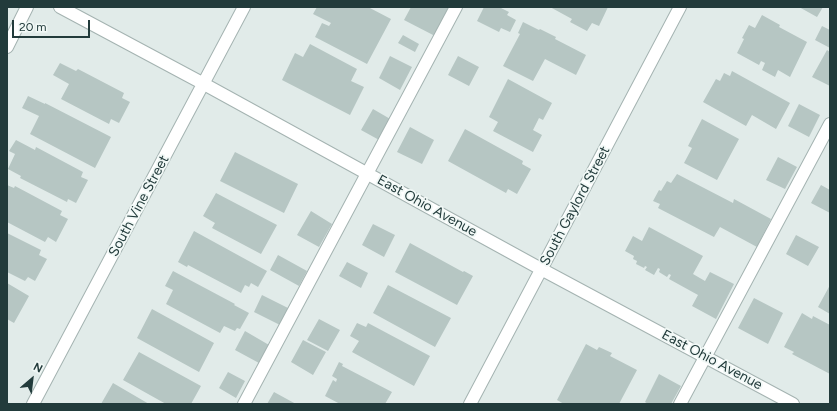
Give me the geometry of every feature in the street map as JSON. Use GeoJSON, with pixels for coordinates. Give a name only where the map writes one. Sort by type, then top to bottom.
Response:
{"type":"FeatureCollection","features":[{"type":"Feature","properties":{"kind":"street"},"geometry":{"type":"LineString","coordinates":[[7,47],[28,7]]}},
{"type":"Feature","properties":{"kind":"street","name":"East Ohio Avenue"},"geometry":{"type":"LineString","coordinates":[[60,7],[368,173],[541,269],[794,404]]}},
{"type":"Feature","properties":{"kind":"street","name":"South Vine Street"},"geometry":{"type":"LineString","coordinates":[[33,404],[244,7]]}},
{"type":"Feature","properties":{"kind":"street"},"geometry":{"type":"LineString","coordinates":[[244,404],[456,7]]}},
{"type":"Feature","properties":{"kind":"street","name":"South Gaylord Street"},"geometry":{"type":"LineString","coordinates":[[470,404],[680,7]]}},
{"type":"Feature","properties":{"kind":"street"},"geometry":{"type":"LineString","coordinates":[[680,404],[830,124]]}},
{"type":"Feature","properties":{"kind":"building"},"geometry":{"type":"Polygon","coordinates":[[[317,7],[368,7],[391,19],[367,64],[315,37],[322,23],[329,26],[331,23],[313,14],[317,7]]]}},
{"type":"Feature","properties":{"kind":"building"},"geometry":{"type":"Polygon","coordinates":[[[411,7],[450,8],[435,36],[404,20],[411,7]]]}},
{"type":"Feature","properties":{"kind":"building"},"geometry":{"type":"Polygon","coordinates":[[[484,7],[499,7],[509,12],[507,15],[516,20],[510,32],[501,28],[499,32],[477,21],[484,7]]]}},
{"type":"Feature","properties":{"kind":"building"},"geometry":{"type":"Polygon","coordinates":[[[550,7],[608,7],[599,26],[592,23],[587,31],[570,22],[572,19],[550,7]]]}},
{"type":"Feature","properties":{"kind":"building"},"geometry":{"type":"Polygon","coordinates":[[[799,7],[823,7],[817,17],[799,7]]]}},
{"type":"Feature","properties":{"kind":"building"},"geometry":{"type":"Polygon","coordinates":[[[762,15],[780,25],[779,27],[807,42],[790,77],[778,70],[775,77],[762,70],[765,63],[761,61],[759,65],[737,53],[744,39],[742,38],[749,25],[755,28],[762,15]]]}},
{"type":"Feature","properties":{"kind":"building"},"geometry":{"type":"Polygon","coordinates":[[[523,22],[556,37],[555,39],[586,55],[576,75],[545,59],[533,81],[503,66],[520,34],[518,33],[523,22]]]}},
{"type":"Feature","properties":{"kind":"building"},"geometry":{"type":"Polygon","coordinates":[[[822,26],[830,30],[830,48],[815,40],[822,26]]]}},
{"type":"Feature","properties":{"kind":"building"},"geometry":{"type":"Polygon","coordinates":[[[403,35],[419,44],[415,52],[398,43],[403,35]]]}},
{"type":"Feature","properties":{"kind":"building"},"geometry":{"type":"Polygon","coordinates":[[[310,44],[357,69],[351,81],[364,87],[350,115],[282,80],[295,53],[303,57],[310,44]]]}},
{"type":"Feature","properties":{"kind":"building"},"geometry":{"type":"Polygon","coordinates":[[[827,50],[830,52],[830,86],[812,77],[827,50]]]}},
{"type":"Feature","properties":{"kind":"building"},"geometry":{"type":"Polygon","coordinates":[[[390,56],[412,67],[400,90],[379,78],[390,56]]]}},
{"type":"Feature","properties":{"kind":"building"},"geometry":{"type":"Polygon","coordinates":[[[458,56],[479,67],[469,86],[448,75],[458,56]]]}},
{"type":"Feature","properties":{"kind":"building"},"geometry":{"type":"Polygon","coordinates":[[[60,63],[76,71],[78,69],[124,93],[122,98],[130,102],[119,123],[111,119],[109,124],[61,99],[69,84],[53,75],[60,63]]]}},
{"type":"Feature","properties":{"kind":"building"},"geometry":{"type":"Polygon","coordinates":[[[732,71],[790,103],[776,129],[752,115],[746,126],[703,102],[716,79],[720,81],[724,73],[730,76],[732,71]]]}},
{"type":"Feature","properties":{"kind":"building"},"geometry":{"type":"Polygon","coordinates":[[[508,79],[552,103],[543,120],[539,118],[533,130],[542,135],[533,152],[493,131],[498,122],[489,117],[508,79]]]}},
{"type":"Feature","properties":{"kind":"building"},"geometry":{"type":"Polygon","coordinates":[[[28,96],[45,103],[111,137],[95,168],[30,134],[39,116],[22,108],[28,96]]]}},
{"type":"Feature","properties":{"kind":"building"},"geometry":{"type":"Polygon","coordinates":[[[799,104],[820,115],[809,137],[788,126],[799,104]]]}},
{"type":"Feature","properties":{"kind":"building"},"geometry":{"type":"Polygon","coordinates":[[[373,109],[392,120],[381,141],[361,130],[373,109]]]}},
{"type":"Feature","properties":{"kind":"building"},"geometry":{"type":"Polygon","coordinates":[[[702,119],[739,139],[717,180],[684,163],[692,148],[688,146],[702,119]]]}},
{"type":"Feature","properties":{"kind":"building"},"geometry":{"type":"Polygon","coordinates":[[[410,127],[434,140],[422,164],[397,152],[410,127]]]}},
{"type":"Feature","properties":{"kind":"building"},"geometry":{"type":"Polygon","coordinates":[[[465,129],[523,161],[522,164],[531,169],[517,194],[508,189],[506,193],[448,161],[465,129]]]}},
{"type":"Feature","properties":{"kind":"building"},"geometry":{"type":"Polygon","coordinates":[[[16,140],[35,150],[36,147],[83,172],[81,177],[88,180],[76,203],[68,199],[67,202],[20,178],[21,176],[8,169],[15,154],[9,151],[16,140]]]}},
{"type":"Feature","properties":{"kind":"building"},"geometry":{"type":"Polygon","coordinates":[[[235,152],[298,184],[284,213],[220,181],[235,152]]]}},
{"type":"Feature","properties":{"kind":"building"},"geometry":{"type":"Polygon","coordinates":[[[778,157],[797,167],[785,189],[766,180],[778,157]]]}},
{"type":"Feature","properties":{"kind":"building"},"geometry":{"type":"Polygon","coordinates":[[[677,174],[733,203],[734,199],[771,219],[757,247],[720,227],[714,237],[658,208],[660,204],[653,201],[659,190],[661,191],[667,181],[671,183],[677,174]]]}},
{"type":"Feature","properties":{"kind":"building"},"geometry":{"type":"Polygon","coordinates":[[[7,185],[14,188],[15,186],[62,211],[60,215],[68,219],[56,242],[48,237],[45,242],[7,222],[7,185]]]}},
{"type":"Feature","properties":{"kind":"building"},"geometry":{"type":"Polygon","coordinates":[[[821,185],[830,190],[830,213],[811,203],[821,185]]]}},
{"type":"Feature","properties":{"kind":"building"},"geometry":{"type":"Polygon","coordinates":[[[216,193],[277,225],[261,254],[212,228],[215,223],[203,216],[216,193]]]}},
{"type":"Feature","properties":{"kind":"building"},"geometry":{"type":"Polygon","coordinates":[[[311,211],[332,224],[319,247],[297,235],[311,211]]]}},
{"type":"Feature","properties":{"kind":"building"},"geometry":{"type":"Polygon","coordinates":[[[373,224],[395,235],[384,257],[362,245],[373,224]]]}},
{"type":"Feature","properties":{"kind":"building"},"geometry":{"type":"Polygon","coordinates":[[[649,227],[703,256],[693,274],[705,281],[710,272],[734,284],[716,319],[692,306],[698,295],[669,279],[671,275],[669,274],[667,277],[659,272],[660,269],[658,268],[654,275],[645,270],[647,267],[645,266],[644,268],[636,264],[637,261],[633,259],[634,256],[625,251],[633,236],[642,241],[649,227]]]}},
{"type":"Feature","properties":{"kind":"building"},"geometry":{"type":"Polygon","coordinates":[[[194,231],[267,271],[258,287],[251,283],[249,287],[245,285],[241,293],[188,265],[187,267],[178,262],[194,231]]]}},
{"type":"Feature","properties":{"kind":"building"},"geometry":{"type":"Polygon","coordinates":[[[7,233],[41,250],[39,255],[47,259],[35,281],[28,277],[25,281],[7,272],[7,233]]]}},
{"type":"Feature","properties":{"kind":"building"},"geometry":{"type":"Polygon","coordinates":[[[796,235],[819,247],[808,266],[786,254],[796,235]]]}},
{"type":"Feature","properties":{"kind":"building"},"geometry":{"type":"Polygon","coordinates":[[[410,243],[473,276],[457,305],[395,272],[410,243]]]}},
{"type":"Feature","properties":{"kind":"building"},"geometry":{"type":"Polygon","coordinates":[[[278,255],[307,271],[299,286],[270,270],[278,255]]]}},
{"type":"Feature","properties":{"kind":"building"},"geometry":{"type":"Polygon","coordinates":[[[347,262],[368,273],[361,288],[339,276],[347,262]]]}},
{"type":"Feature","properties":{"kind":"building"},"geometry":{"type":"Polygon","coordinates":[[[173,271],[249,313],[240,329],[237,328],[235,331],[224,326],[220,333],[166,304],[173,290],[165,286],[173,271]]]}},
{"type":"Feature","properties":{"kind":"building"},"geometry":{"type":"Polygon","coordinates":[[[7,283],[29,296],[14,323],[7,319],[7,283]]]}},
{"type":"Feature","properties":{"kind":"building"},"geometry":{"type":"Polygon","coordinates":[[[388,285],[451,318],[435,347],[373,313],[388,285]]]}},
{"type":"Feature","properties":{"kind":"building"},"geometry":{"type":"Polygon","coordinates":[[[830,285],[830,314],[818,307],[830,285]]]}},
{"type":"Feature","properties":{"kind":"building"},"geometry":{"type":"Polygon","coordinates":[[[262,295],[288,308],[280,325],[254,312],[262,295]]]}},
{"type":"Feature","properties":{"kind":"building"},"geometry":{"type":"Polygon","coordinates":[[[754,298],[783,313],[768,344],[738,328],[754,298]]]}},
{"type":"Feature","properties":{"kind":"building"},"geometry":{"type":"Polygon","coordinates":[[[152,309],[214,343],[199,372],[137,338],[152,309]]]}},
{"type":"Feature","properties":{"kind":"building"},"geometry":{"type":"Polygon","coordinates":[[[802,313],[812,319],[813,316],[830,325],[830,374],[792,354],[794,352],[784,347],[802,313]]]}},
{"type":"Feature","properties":{"kind":"building"},"geometry":{"type":"Polygon","coordinates":[[[319,319],[340,330],[328,351],[307,340],[319,319]]]}},
{"type":"Feature","properties":{"kind":"building"},"geometry":{"type":"Polygon","coordinates":[[[357,323],[366,327],[368,323],[430,356],[414,386],[352,352],[359,341],[350,336],[357,323]]]}},
{"type":"Feature","properties":{"kind":"building"},"geometry":{"type":"Polygon","coordinates":[[[245,331],[269,345],[259,363],[235,350],[245,331]]]}},
{"type":"Feature","properties":{"kind":"building"},"geometry":{"type":"Polygon","coordinates":[[[303,340],[326,352],[313,375],[291,362],[303,340]]]}},
{"type":"Feature","properties":{"kind":"building"},"geometry":{"type":"Polygon","coordinates":[[[586,344],[597,350],[599,347],[612,353],[610,356],[637,370],[619,404],[564,404],[557,400],[586,344]]]}},
{"type":"Feature","properties":{"kind":"building"},"geometry":{"type":"Polygon","coordinates":[[[139,352],[201,386],[191,404],[166,404],[123,380],[139,352]]]}},
{"type":"Feature","properties":{"kind":"building"},"geometry":{"type":"Polygon","coordinates":[[[339,362],[343,364],[342,366],[392,392],[385,404],[340,404],[325,396],[333,380],[336,382],[337,379],[332,376],[339,362]]]}},
{"type":"Feature","properties":{"kind":"building"},"geometry":{"type":"Polygon","coordinates":[[[228,372],[245,381],[236,398],[219,388],[228,372]]]}},
{"type":"Feature","properties":{"kind":"building"},"geometry":{"type":"Polygon","coordinates":[[[659,374],[681,386],[671,404],[648,404],[645,402],[659,374]]]}},
{"type":"Feature","properties":{"kind":"building"},"geometry":{"type":"Polygon","coordinates":[[[113,383],[149,404],[101,404],[113,383]]]}},
{"type":"Feature","properties":{"kind":"building"},"geometry":{"type":"Polygon","coordinates":[[[274,392],[296,404],[267,404],[274,392]]]}}]}
